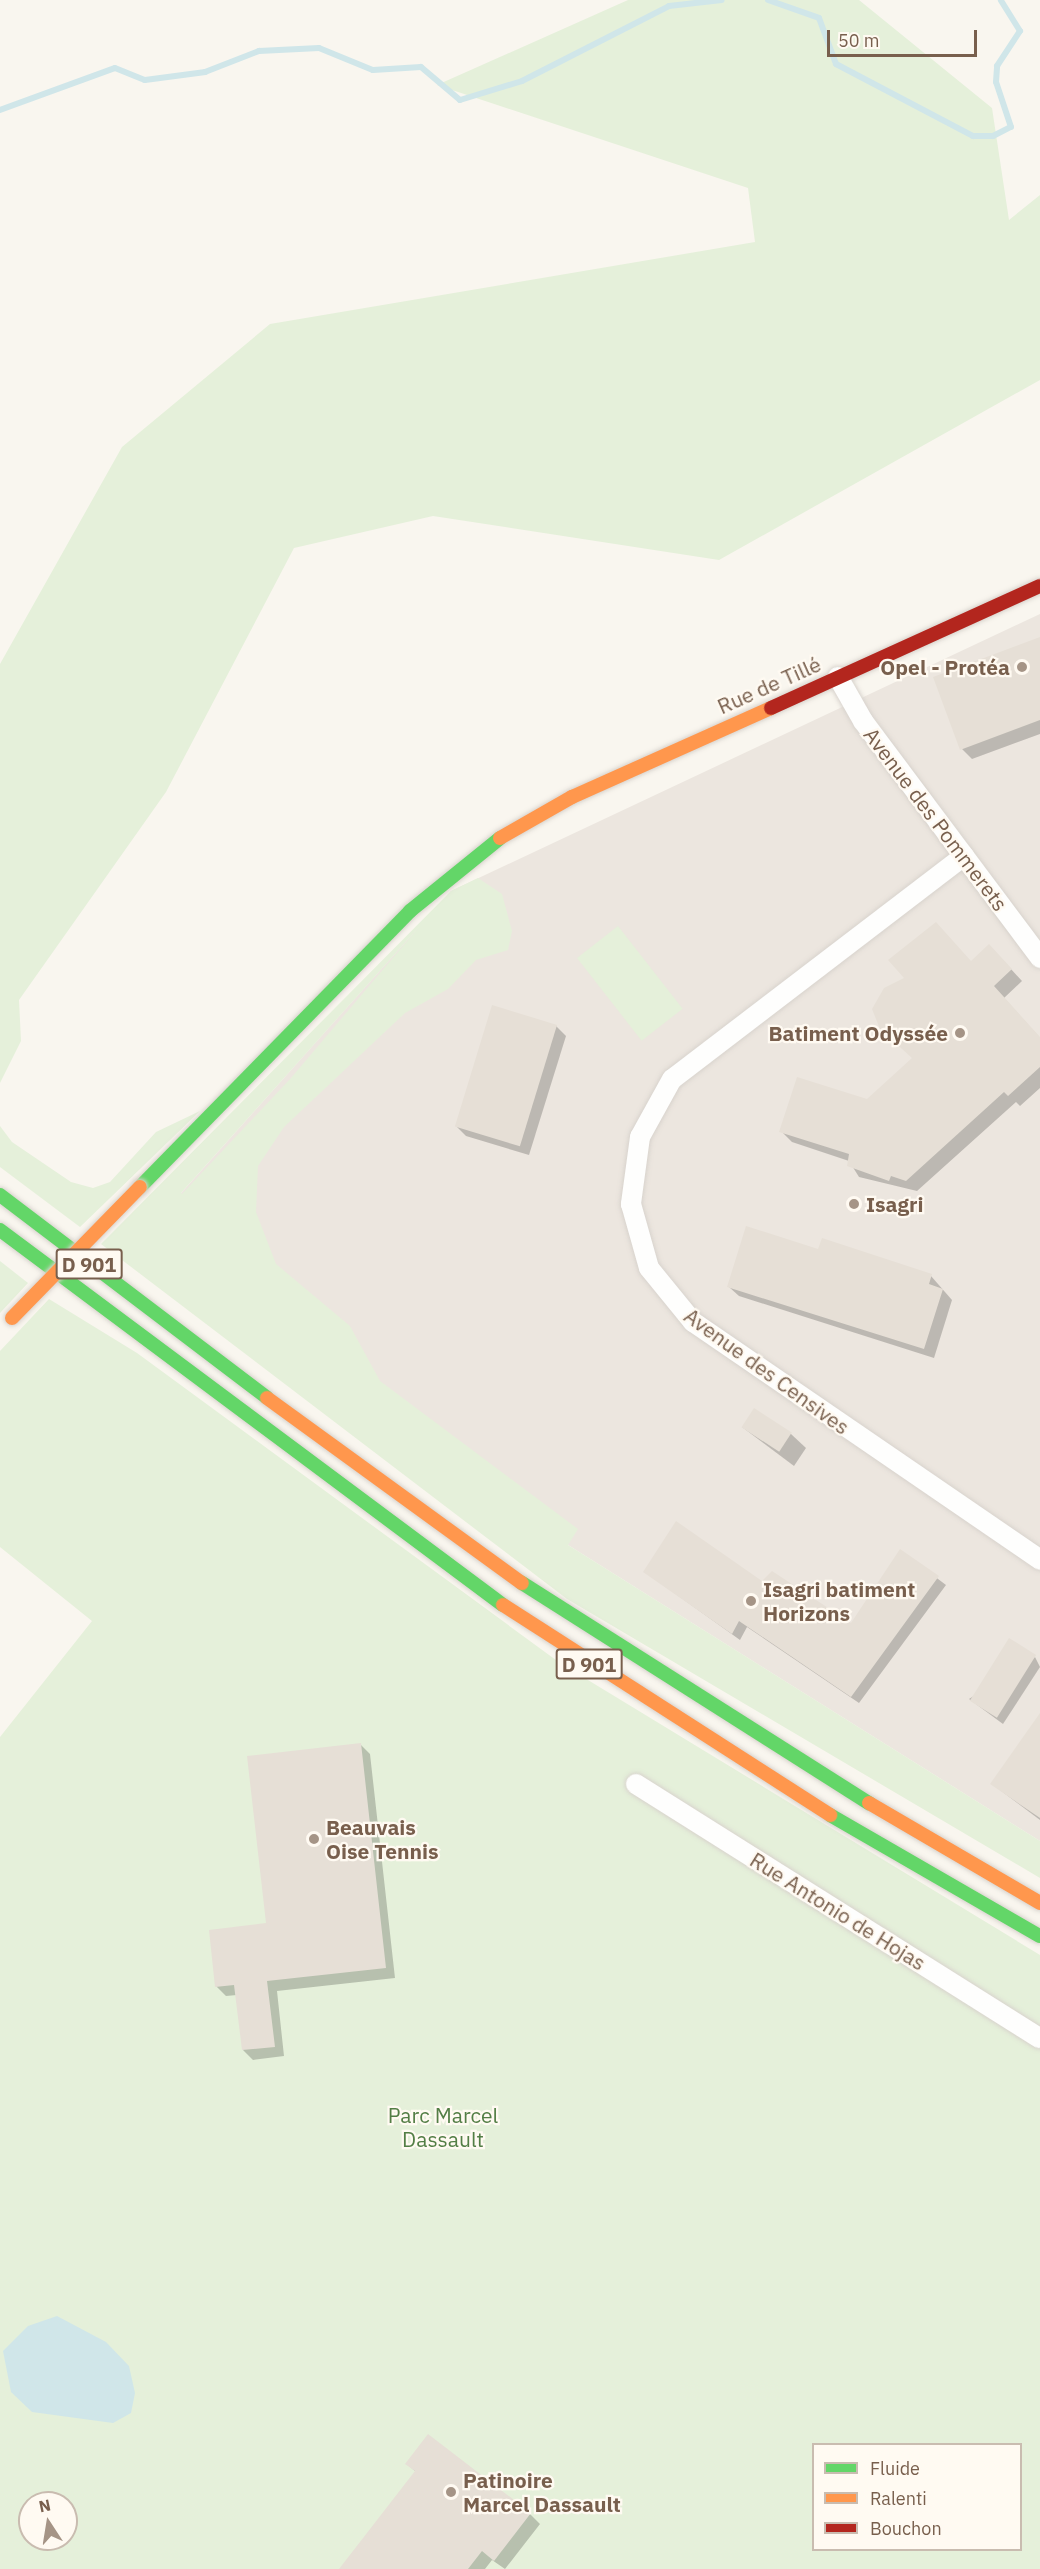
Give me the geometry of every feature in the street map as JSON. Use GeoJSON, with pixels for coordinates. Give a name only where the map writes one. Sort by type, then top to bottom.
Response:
{"type":"FeatureCollection","features":[{"type":"Feature","properties":{"kind":"main road","name":"Rue de Tillé"},"geometry":{"type":"LineString","coordinates":[[0,1330],[410,911],[518,825],[1040,586]]}},
{"type":"Feature","properties":{"kind":"main road","name":"D 901"},"geometry":{"type":"LineString","coordinates":[[0,1195],[472,1548],[682,1689],[906,1827],[1040,1903]]}},
{"type":"Feature","properties":{"kind":"main road","name":"D 901"},"geometry":{"type":"LineString","coordinates":[[0,1230],[507,1608],[801,1798],[1040,1936]]}},
{"type":"Feature","properties":{"kind":"main road"},"geometry":{"type":"LineString","coordinates":[[906,1827],[1040,1886]]}},
{"type":"Feature","properties":{"kind":"street","name":"Avenue des Pommerets"},"geometry":{"type":"LineString","coordinates":[[838,677],[863,721],[1040,958]]}},
{"type":"Feature","properties":{"kind":"street","name":"Avenue des Censives"},"geometry":{"type":"LineString","coordinates":[[964,856],[672,1079],[640,1137],[631,1204],[649,1268],[693,1322],[1040,1560]]}},
{"type":"Feature","properties":{"kind":"street","name":"Rue Antonio de Hojas"},"geometry":{"type":"LineString","coordinates":[[636,1784],[1040,2038]]}},
{"type":"Feature","properties":{"kind":"shaded area"},"geometry":{"type":"Polygon","coordinates":[[[1040,614],[1040,1841],[525,1518],[148,1230],[451,891],[1040,614]]]}},
{"type":"Feature","properties":{"kind":"shaded area"},"geometry":{"type":"Polygon","coordinates":[[[57,2316],[106,2342],[129,2366],[135,2393],[131,2413],[113,2423],[32,2412],[11,2392],[3,2351],[28,2326],[57,2316]]]}},
{"type":"Feature","properties":{"kind":"green space"},"geometry":{"type":"Polygon","coordinates":[[[628,0],[859,0],[992,108],[1009,220],[1040,195],[1040,380],[719,560],[433,516],[294,548],[166,792],[19,1000],[21,1041],[0,1083],[0,664],[122,447],[270,324],[755,242],[748,188],[437,85],[628,0]]]}},
{"type":"Feature","properties":{"kind":"green space"},"geometry":{"type":"Polygon","coordinates":[[[478,878],[502,894],[512,931],[508,950],[476,960],[448,989],[405,1013],[284,1127],[258,1166],[256,1212],[276,1264],[350,1326],[380,1381],[578,1529],[568,1545],[1040,1841],[1040,1878],[567,1599],[101,1244],[451,891],[478,878]],[[420,926],[182,1194],[291,1078],[420,926]]]}},
{"type":"Feature","properties":{"kind":"green space"},"geometry":{"type":"Polygon","coordinates":[[[618,926],[683,1009],[642,1041],[577,958],[618,926]]]}},
{"type":"Feature","properties":{"kind":"green space"},"geometry":{"type":"Polygon","coordinates":[[[200,1111],[80,1227],[0,1167],[0,1126],[12,1142],[71,1182],[93,1188],[110,1182],[156,1132],[200,1111]]]}},
{"type":"Feature","properties":{"kind":"green space"},"geometry":{"type":"Polygon","coordinates":[[[0,1261],[28,1283],[0,1313],[0,1261]]]}},
{"type":"Feature","properties":{"kind":"green space","name":"Parc Marcel Dassault"},"geometry":{"type":"Polygon","coordinates":[[[49,1299],[137,1353],[560,1663],[1040,1955],[1040,2569],[0,2569],[0,1737],[92,1621],[0,1547],[0,1351],[49,1299]]]}},
{"type":"Feature","properties":{"kind":"building"},"geometry":{"type":"Polygon","coordinates":[[[1040,637],[1040,720],[960,750],[933,677],[1040,637]]]}},
{"type":"Feature","properties":{"kind":"building","name":"Batiment Odyssée"},"geometry":{"type":"Polygon","coordinates":[[[936,922],[971,961],[989,944],[1012,969],[994,986],[1040,1037],[1040,1067],[1008,1096],[1004,1092],[906,1181],[891,1176],[889,1181],[847,1166],[849,1154],[779,1132],[797,1077],[867,1099],[912,1058],[880,1029],[872,1009],[884,988],[904,978],[888,960],[936,922]]]}},
{"type":"Feature","properties":{"kind":"building"},"geometry":{"type":"Polygon","coordinates":[[[492,1005],[557,1025],[520,1146],[455,1126],[492,1005]]]}},
{"type":"Feature","properties":{"kind":"building"},"geometry":{"type":"Polygon","coordinates":[[[746,1226],[818,1249],[822,1238],[932,1274],[929,1284],[943,1289],[924,1349],[727,1287],[746,1226]]]}},
{"type":"Feature","properties":{"kind":"building"},"geometry":{"type":"Polygon","coordinates":[[[754,1408],[792,1433],[779,1452],[741,1427],[754,1408]]]}},
{"type":"Feature","properties":{"kind":"building","name":"Isagri batiment Horizons"},"geometry":{"type":"Polygon","coordinates":[[[676,1521],[762,1581],[772,1571],[851,1623],[900,1549],[939,1576],[851,1697],[739,1621],[732,1634],[643,1572],[676,1521]]]}},
{"type":"Feature","properties":{"kind":"building"},"geometry":{"type":"Polygon","coordinates":[[[1009,1638],[1036,1655],[997,1718],[970,1701],[1009,1638]]]}},
{"type":"Feature","properties":{"kind":"building"},"geometry":{"type":"Polygon","coordinates":[[[1040,1713],[1040,1818],[990,1784],[1040,1713]]]}},
{"type":"Feature","properties":{"kind":"building","name":"Beauvais Oise Tennis"},"geometry":{"type":"Polygon","coordinates":[[[361,1743],[386,1968],[267,1981],[275,2047],[242,2050],[234,1985],[215,1987],[209,1930],[266,1923],[247,1756],[361,1743]]]}},
{"type":"Feature","properties":{"kind":"building","name":"Patinoire Marcel Dassault"},"geometry":{"type":"Polygon","coordinates":[[[428,2434],[531,2513],[494,2561],[482,2551],[468,2569],[339,2569],[415,2471],[405,2464],[428,2434]]]}},
{"type":"Feature","properties":{"kind":"waterway"},"geometry":{"type":"LineString","coordinates":[[0,110],[115,68],[145,80],[205,72],[259,51],[319,48],[373,70],[421,67],[460,100],[522,81],[669,6],[722,0]]}},
{"type":"Feature","properties":{"kind":"waterway"},"geometry":{"type":"LineString","coordinates":[[768,0],[819,18],[836,64],[973,136],[993,136],[1011,127],[996,82],[997,66],[1020,31],[1001,0]]}},
{"type":"Feature","properties":{"kind":"traffic: fast"},"geometry":{"type":"LineString","coordinates":[[140,1187],[410,911],[500,838]]}},
{"type":"Feature","properties":{"kind":"traffic: fast"},"geometry":{"type":"LineString","coordinates":[[0,1195],[267,1398]]}},
{"type":"Feature","properties":{"kind":"traffic: fast"},"geometry":{"type":"LineString","coordinates":[[0,1230],[503,1605]]}},
{"type":"Feature","properties":{"kind":"traffic: fast"},"geometry":{"type":"LineString","coordinates":[[522,1583],[869,1803]]}},
{"type":"Feature","properties":{"kind":"traffic: fast"},"geometry":{"type":"LineString","coordinates":[[830,1815],[1040,1936]]}},
{"type":"Feature","properties":{"kind":"traffic: slow"},"geometry":{"type":"LineString","coordinates":[[500,838],[572,797],[771,708]]}},
{"type":"Feature","properties":{"kind":"traffic: slow"},"geometry":{"type":"LineString","coordinates":[[12,1318],[140,1187]]}},
{"type":"Feature","properties":{"kind":"traffic: slow"},"geometry":{"type":"LineString","coordinates":[[267,1398],[522,1583]]}},
{"type":"Feature","properties":{"kind":"traffic: slow"},"geometry":{"type":"LineString","coordinates":[[503,1605],[830,1815]]}},
{"type":"Feature","properties":{"kind":"traffic: slow"},"geometry":{"type":"LineString","coordinates":[[869,1803],[1040,1903]]}},
{"type":"Feature","properties":{"kind":"traffic: jam"},"geometry":{"type":"LineString","coordinates":[[771,708],[1040,586]]}},
{"type":"Feature","properties":{"kind":"place","name":"Opel - Protéa"},"geometry":{"type":"Point","coordinates":[1022,667]}},
{"type":"Feature","properties":{"kind":"place","name":"Batiment Odyssée"},"geometry":{"type":"Point","coordinates":[960,1033]}},
{"type":"Feature","properties":{"kind":"place","name":"Isagri"},"geometry":{"type":"Point","coordinates":[854,1204]}},
{"type":"Feature","properties":{"kind":"place","name":"Isagri batiment Horizons"},"geometry":{"type":"Point","coordinates":[751,1601]}},
{"type":"Feature","properties":{"kind":"place","name":"Beauvais Oise Tennis"},"geometry":{"type":"Point","coordinates":[314,1839]}},
{"type":"Feature","properties":{"kind":"place","name":"Patinoire Marcel Dassault"},"geometry":{"type":"Point","coordinates":[451,2492]}}]}
